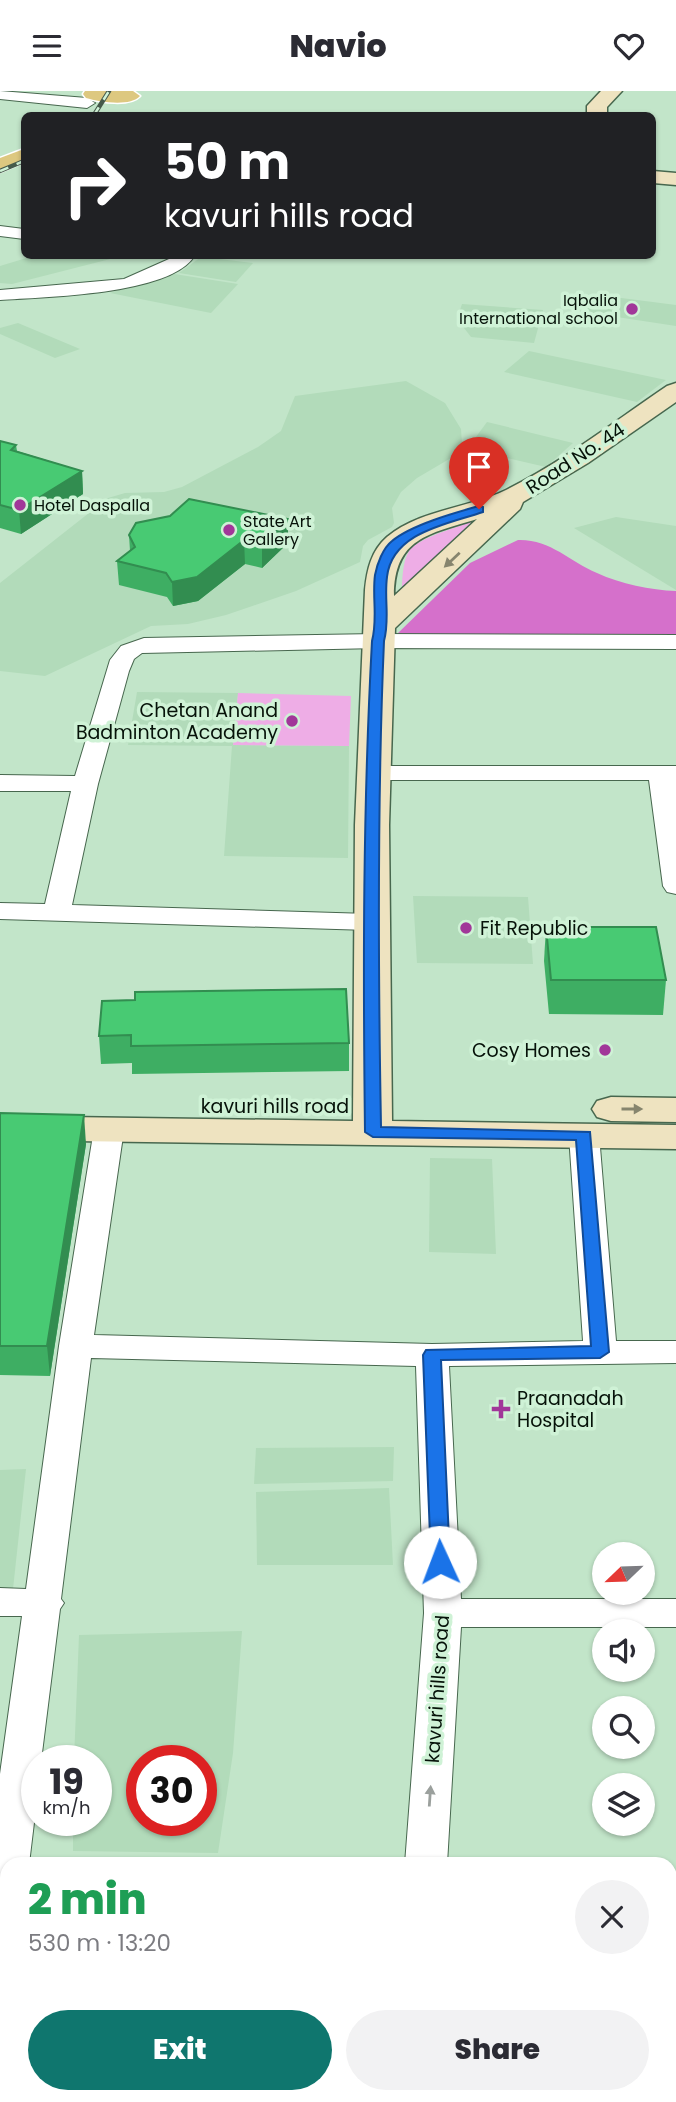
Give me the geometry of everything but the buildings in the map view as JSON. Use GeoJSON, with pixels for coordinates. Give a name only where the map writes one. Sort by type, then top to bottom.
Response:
{"type":"FeatureCollection","features":[{"type":"Feature","properties":{"kind":"main road"},"geometry":{"type":"LineString","coordinates":[[88,101],[131,94]]}},
{"type":"Feature","properties":{"kind":"main road"},"geometry":{"type":"LineString","coordinates":[[118,112],[131,94]]}},
{"type":"Feature","properties":{"kind":"main road"},"geometry":{"type":"LineString","coordinates":[[0,166],[21,156]]}},
{"type":"Feature","properties":{"kind":"main road"},"geometry":{"type":"LineString","coordinates":[[0,183],[21,174]]}},
{"type":"Feature","properties":{"kind":"street"},"geometry":{"type":"LineString","coordinates":[[597,112],[597,106],[612,91]]}},
{"type":"Feature","properties":{"kind":"street"},"geometry":{"type":"LineString","coordinates":[[0,95],[88,101]]}},
{"type":"Feature","properties":{"kind":"street"},"geometry":{"type":"LineString","coordinates":[[0,231],[21,234]]}},
{"type":"Feature","properties":{"kind":"street"},"geometry":{"type":"LineString","coordinates":[[0,295],[127,284],[185,259]]}},
{"type":"Feature","properties":{"kind":"street","name":"Road No. 44"},"geometry":{"type":"LineString","coordinates":[[373,1119],[369,922],[372,773],[381,577],[386,559],[395,544],[419,531],[518,495],[676,391]]}},
{"type":"Feature","properties":{"kind":"street"},"geometry":{"type":"LineString","coordinates":[[380,633],[518,495]]}},
{"type":"Feature","properties":{"kind":"street"},"geometry":{"type":"LineString","coordinates":[[57,912],[85,784],[117,671],[123,655],[131,648],[144,645],[380,633],[676,642]]}},
{"type":"Feature","properties":{"kind":"street"},"geometry":{"type":"LineString","coordinates":[[372,773],[668,773],[676,886]]}},
{"type":"Feature","properties":{"kind":"street"},"geometry":{"type":"LineString","coordinates":[[0,783],[85,784]]}},
{"type":"Feature","properties":{"kind":"street"},"geometry":{"type":"LineString","coordinates":[[0,911],[369,922]]}},
{"type":"Feature","properties":{"kind":"street","name":"kavuri hills road"},"geometry":{"type":"LineString","coordinates":[[0,1104],[373,1119],[584,1135],[676,1137]]}},
{"type":"Feature","properties":{"kind":"street","name":"kavuri hills road"},"geometry":{"type":"LineString","coordinates":[[0,1128],[110,1129],[676,1110]]}},
{"type":"Feature","properties":{"kind":"street"},"geometry":{"type":"LineString","coordinates":[[9,1857],[45,1603],[76,1346],[110,1129]]}},
{"type":"Feature","properties":{"kind":"street"},"geometry":{"type":"LineString","coordinates":[[584,1135],[600,1352]]}},
{"type":"Feature","properties":{"kind":"street"},"geometry":{"type":"LineString","coordinates":[[76,1346],[432,1355],[676,1352]]}},
{"type":"Feature","properties":{"kind":"street","name":"kavuri hills road"},"geometry":{"type":"LineString","coordinates":[[426,1857],[443,1613],[432,1355]]}},
{"type":"Feature","properties":{"kind":"street"},"geometry":{"type":"LineString","coordinates":[[0,1602],[45,1603]]}},
{"type":"Feature","properties":{"kind":"street"},"geometry":{"type":"LineString","coordinates":[[443,1613],[676,1613]]}},
{"type":"Feature","properties":{"kind":"shaded area"},"geometry":{"type":"Polygon","coordinates":[[[23,259],[110,259],[12,284],[0,283],[0,266],[23,259]]]}},
{"type":"Feature","properties":{"kind":"shaded area"},"geometry":{"type":"Polygon","coordinates":[[[198,259],[253,263],[236,282],[179,273],[198,259]]]}},
{"type":"Feature","properties":{"kind":"shaded area"},"geometry":{"type":"Polygon","coordinates":[[[168,273],[238,284],[211,313],[110,293],[168,273]]]}},
{"type":"Feature","properties":{"kind":"shaded area","name":"Iqbalia International school"},"geometry":{"type":"Polygon","coordinates":[[[598,295],[676,305],[676,326],[584,312],[598,295]]]}},
{"type":"Feature","properties":{"kind":"shaded area"},"geometry":{"type":"Polygon","coordinates":[[[462,304],[543,310],[534,343],[471,337],[457,319],[462,304]]]}},
{"type":"Feature","properties":{"kind":"shaded area"},"geometry":{"type":"Polygon","coordinates":[[[18,323],[80,349],[55,358],[0,334],[0,328],[18,323]]]}},
{"type":"Feature","properties":{"kind":"shaded area"},"geometry":{"type":"Polygon","coordinates":[[[529,351],[666,380],[637,402],[504,372],[529,351]]]}},
{"type":"Feature","properties":{"kind":"shaded area","name":"State Art Gallery"},"geometry":{"type":"Polygon","coordinates":[[[406,381],[445,403],[461,429],[462,444],[451,458],[417,478],[401,492],[392,508],[392,527],[368,540],[363,546],[360,562],[296,591],[226,615],[188,624],[151,626],[45,676],[0,671],[0,583],[108,498],[125,493],[164,492],[182,487],[258,447],[281,431],[295,396],[406,381]]]}},
{"type":"Feature","properties":{"kind":"shaded area"},"geometry":{"type":"Polygon","coordinates":[[[487,422],[573,443],[546,467],[467,449],[487,422]]]}},
{"type":"Feature","properties":{"kind":"shaded area"},"geometry":{"type":"Polygon","coordinates":[[[485,517],[402,595],[405,561],[414,546],[485,517]]]}},
{"type":"Feature","properties":{"kind":"shaded area"},"geometry":{"type":"Polygon","coordinates":[[[616,517],[676,526],[676,590],[574,528],[616,517]]]}},
{"type":"Feature","properties":{"kind":"shaded area"},"geometry":{"type":"Polygon","coordinates":[[[518,540],[550,547],[597,573],[616,580],[646,588],[676,591],[676,637],[396,635],[470,563],[518,540]]]}},
{"type":"Feature","properties":{"kind":"shaded area"},"geometry":{"type":"Polygon","coordinates":[[[137,692],[238,693],[233,745],[349,746],[348,858],[224,856],[232,746],[128,745],[137,692]]]}},
{"type":"Feature","properties":{"kind":"shaded area","name":"Chetan Anand Badminton Academy"},"geometry":{"type":"Polygon","coordinates":[[[238,693],[351,696],[349,746],[233,745],[238,693]]]}},
{"type":"Feature","properties":{"kind":"shaded area"},"geometry":{"type":"Polygon","coordinates":[[[413,896],[528,897],[533,964],[417,963],[413,896]]]}},
{"type":"Feature","properties":{"kind":"shaded area"},"geometry":{"type":"Polygon","coordinates":[[[430,1158],[492,1159],[496,1254],[429,1252],[430,1158]]]}},
{"type":"Feature","properties":{"kind":"shaded area"},"geometry":{"type":"Polygon","coordinates":[[[394,1447],[393,1481],[254,1484],[256,1448],[394,1447]]]}},
{"type":"Feature","properties":{"kind":"shaded area"},"geometry":{"type":"Polygon","coordinates":[[[26,1469],[13,1589],[0,1589],[0,1470],[26,1469]]]}},
{"type":"Feature","properties":{"kind":"shaded area"},"geometry":{"type":"Polygon","coordinates":[[[389,1488],[393,1565],[257,1565],[256,1492],[389,1488]]]}},
{"type":"Feature","properties":{"kind":"shaded area"},"geometry":{"type":"Polygon","coordinates":[[[242,1631],[233,1753],[218,1853],[73,1851],[73,1836],[112,1836],[112,1745],[75,1745],[79,1635],[242,1631]]]}},
{"type":"Feature","properties":{"kind":"railway"},"geometry":{"type":"LineString","coordinates":[[96,112],[109,91]]}},
{"type":"Feature","properties":{"kind":"railway"},"geometry":{"type":"LineString","coordinates":[[0,171],[21,162]]}},
{"type":"Feature","properties":{"kind":"place","name":"Iqbalia International school"},"geometry":{"type":"Point","coordinates":[632,309]}},
{"type":"Feature","properties":{"kind":"place","name":"Hotel Daspalla"},"geometry":{"type":"Point","coordinates":[20,505]}},
{"type":"Feature","properties":{"kind":"place","name":"State Art Gallery"},"geometry":{"type":"Point","coordinates":[229,530]}},
{"type":"Feature","properties":{"kind":"place","name":"Chetan Anand Badminton Academy"},"geometry":{"type":"Point","coordinates":[292,721]}},
{"type":"Feature","properties":{"kind":"place","name":"Fit Republic"},"geometry":{"type":"Point","coordinates":[466,928]}},
{"type":"Feature","properties":{"kind":"place","name":"Cosy Homes"},"geometry":{"type":"Point","coordinates":[605,1050]}},
{"type":"Feature","properties":{"kind":"place","name":"Praanadah Hospital"},"geometry":{"type":"Point","coordinates":[501,1409]}},
{"type":"Feature","properties":{"kind":"route"},"geometry":{"type":"LineString","coordinates":[[440,1562],[432,1355],[600,1352],[584,1135],[373,1132],[369,922],[372,773],[378,641],[382,624],[381,577],[386,559],[395,544],[419,531],[479,509]]}}]}
